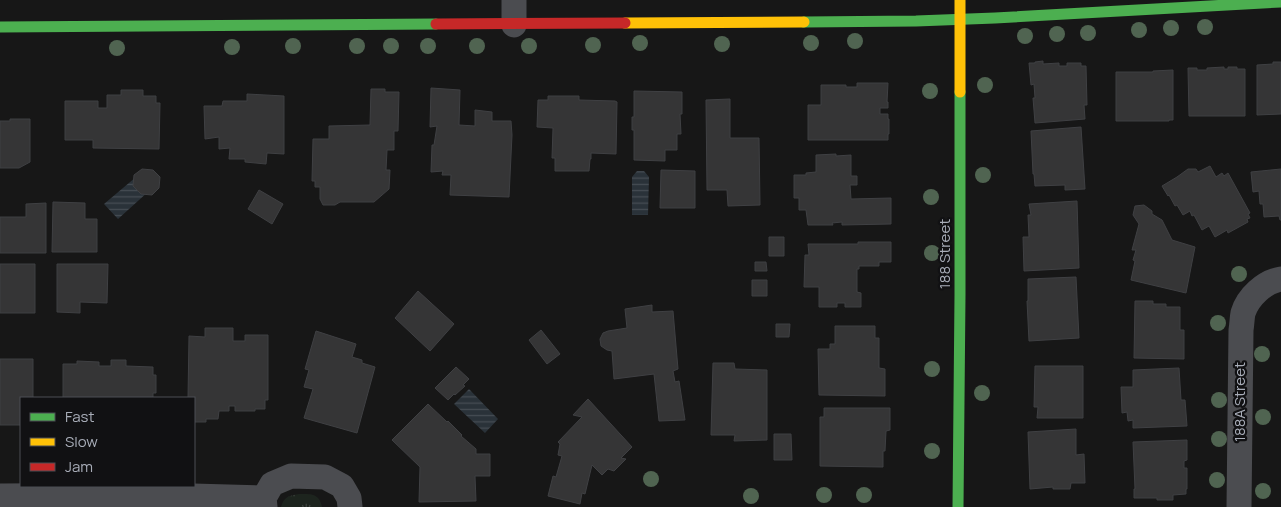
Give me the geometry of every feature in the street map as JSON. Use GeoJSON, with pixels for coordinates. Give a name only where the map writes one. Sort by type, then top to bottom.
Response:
{"type":"FeatureCollection","features":[{"type":"Feature","properties":{"kind":"street"},"geometry":{"type":"LineString","coordinates":[[514,0],[514,25]]}},
{"type":"Feature","properties":{"kind":"street","name":"188 Street"},"geometry":{"type":"LineString","coordinates":[[958,507],[960,0]]}},
{"type":"Feature","properties":{"kind":"street"},"geometry":{"type":"LineString","coordinates":[[0,27],[896,22],[1281,2]]}},
{"type":"Feature","properties":{"kind":"street","name":"188A Street"},"geometry":{"type":"LineString","coordinates":[[1240,507],[1241,330],[1243,312],[1251,299],[1263,286],[1281,279]]}},
{"type":"Feature","properties":{"kind":"street"},"geometry":{"type":"LineString","coordinates":[[0,496],[157,496],[264,502],[272,484],[291,476],[325,477],[342,486],[349,498],[350,507]]}},
{"type":"Feature","properties":{"kind":"green space"},"geometry":{"type":"Polygon","coordinates":[[[299,494],[314,495],[321,502],[322,507],[281,507],[287,498],[299,494]]]}},
{"type":"Feature","properties":{"kind":"shaded area"},"geometry":{"type":"Polygon","coordinates":[[[637,171],[644,171],[649,177],[648,215],[632,215],[632,177],[637,171]]]}},
{"type":"Feature","properties":{"kind":"shaded area"},"geometry":{"type":"Polygon","coordinates":[[[136,177],[149,191],[118,219],[104,204],[136,177]]]}},
{"type":"Feature","properties":{"kind":"shaded area"},"geometry":{"type":"Polygon","coordinates":[[[469,389],[498,419],[485,433],[454,404],[469,389]]]}},
{"type":"Feature","properties":{"kind":"building"},"geometry":{"type":"Polygon","coordinates":[[[1043,61],[1043,64],[1059,63],[1059,66],[1067,66],[1067,63],[1081,63],[1081,66],[1086,66],[1087,105],[1084,105],[1085,119],[1035,123],[1034,84],[1031,85],[1029,63],[1043,61]]]}},
{"type":"Feature","properties":{"kind":"building"},"geometry":{"type":"Polygon","coordinates":[[[1273,62],[1281,62],[1281,114],[1257,115],[1257,65],[1273,64],[1273,62]]]}},
{"type":"Feature","properties":{"kind":"building"},"geometry":{"type":"Polygon","coordinates":[[[1224,67],[1224,69],[1237,67],[1237,69],[1245,69],[1245,116],[1189,116],[1188,68],[1207,70],[1207,68],[1224,67]]]}},
{"type":"Feature","properties":{"kind":"building"},"geometry":{"type":"Polygon","coordinates":[[[1173,70],[1173,120],[1116,121],[1116,72],[1173,70]]]}},
{"type":"Feature","properties":{"kind":"building"},"geometry":{"type":"Polygon","coordinates":[[[857,83],[888,83],[888,108],[880,108],[880,114],[888,114],[888,140],[808,140],[808,105],[821,105],[821,85],[857,87],[857,83]]]}},
{"type":"Feature","properties":{"kind":"building"},"geometry":{"type":"Polygon","coordinates":[[[431,88],[460,90],[459,125],[475,126],[475,110],[492,112],[492,121],[511,121],[509,197],[450,195],[451,175],[442,175],[443,171],[431,172],[432,145],[434,145],[437,126],[430,127],[431,88]]]}},
{"type":"Feature","properties":{"kind":"building"},"geometry":{"type":"Polygon","coordinates":[[[371,89],[399,92],[398,131],[394,131],[394,150],[387,150],[386,170],[390,170],[389,189],[374,202],[340,202],[335,205],[323,205],[320,199],[320,187],[315,187],[315,181],[312,181],[313,139],[329,139],[329,126],[370,125],[371,89]]]}},
{"type":"Feature","properties":{"kind":"building"},"geometry":{"type":"Polygon","coordinates":[[[121,90],[143,90],[143,96],[156,96],[156,103],[160,103],[159,149],[93,148],[93,140],[65,140],[65,101],[98,101],[98,108],[107,108],[107,95],[121,95],[121,90]]]}},
{"type":"Feature","properties":{"kind":"building"},"geometry":{"type":"Polygon","coordinates":[[[634,91],[682,92],[681,134],[677,134],[677,150],[665,150],[665,161],[634,160],[632,117],[634,117],[634,91]]]}},
{"type":"Feature","properties":{"kind":"building"},"geometry":{"type":"Polygon","coordinates":[[[247,94],[284,96],[284,154],[267,153],[266,164],[245,162],[245,159],[229,159],[230,148],[219,149],[219,137],[205,139],[204,106],[222,106],[223,101],[247,101],[247,94]]]}},
{"type":"Feature","properties":{"kind":"building"},"geometry":{"type":"Polygon","coordinates":[[[548,96],[579,96],[579,100],[617,102],[616,154],[591,153],[589,171],[555,171],[555,158],[552,158],[553,128],[537,127],[538,100],[548,100],[548,96]]]}},
{"type":"Feature","properties":{"kind":"building"},"geometry":{"type":"Polygon","coordinates":[[[730,99],[730,138],[759,138],[760,205],[728,206],[727,190],[707,190],[706,100],[730,99]]]}},
{"type":"Feature","properties":{"kind":"building"},"geometry":{"type":"Polygon","coordinates":[[[10,119],[30,119],[30,162],[19,168],[0,168],[0,121],[10,121],[10,119]]]}},
{"type":"Feature","properties":{"kind":"building"},"geometry":{"type":"Polygon","coordinates":[[[1081,127],[1085,189],[1065,190],[1065,185],[1035,186],[1031,131],[1081,127]]]}},
{"type":"Feature","properties":{"kind":"building"},"geometry":{"type":"Polygon","coordinates":[[[836,154],[836,156],[851,155],[851,176],[857,176],[857,185],[850,185],[851,199],[891,198],[891,224],[842,225],[842,222],[832,223],[833,225],[808,225],[806,210],[799,210],[799,198],[794,198],[794,175],[806,175],[806,173],[816,172],[816,155],[836,154]]]}},
{"type":"Feature","properties":{"kind":"building"},"geometry":{"type":"Polygon","coordinates":[[[1210,166],[1216,177],[1222,173],[1224,176],[1228,173],[1250,213],[1248,214],[1250,218],[1247,219],[1248,222],[1228,233],[1227,230],[1215,237],[1209,226],[1202,230],[1190,211],[1183,215],[1162,186],[1188,169],[1196,169],[1198,172],[1210,166]]]}},
{"type":"Feature","properties":{"kind":"building"},"geometry":{"type":"Polygon","coordinates":[[[142,169],[153,170],[160,177],[159,188],[152,195],[141,194],[133,186],[134,175],[142,169]]]}},
{"type":"Feature","properties":{"kind":"building"},"geometry":{"type":"Polygon","coordinates":[[[1281,169],[1280,220],[1279,216],[1264,217],[1259,191],[1253,192],[1251,172],[1281,169]]]}},
{"type":"Feature","properties":{"kind":"building"},"geometry":{"type":"Polygon","coordinates":[[[661,170],[695,171],[695,208],[660,208],[661,170]]]}},
{"type":"Feature","properties":{"kind":"building"},"geometry":{"type":"Polygon","coordinates":[[[259,190],[283,204],[272,224],[248,209],[259,190]]]}},
{"type":"Feature","properties":{"kind":"building"},"geometry":{"type":"Polygon","coordinates":[[[1077,201],[1079,268],[1024,271],[1023,237],[1029,237],[1028,215],[1031,215],[1029,204],[1077,201]]]}},
{"type":"Feature","properties":{"kind":"building"},"geometry":{"type":"Polygon","coordinates":[[[53,202],[85,203],[85,219],[97,219],[97,252],[52,252],[53,202]]]}},
{"type":"Feature","properties":{"kind":"building"},"geometry":{"type":"Polygon","coordinates":[[[46,203],[46,253],[0,253],[0,217],[26,217],[26,204],[46,203]]]}},
{"type":"Feature","properties":{"kind":"building"},"geometry":{"type":"Polygon","coordinates":[[[1144,205],[1152,211],[1152,214],[1162,220],[1172,240],[1195,247],[1186,293],[1131,280],[1136,250],[1132,250],[1139,224],[1133,215],[1135,206],[1144,205]]]}},
{"type":"Feature","properties":{"kind":"building"},"geometry":{"type":"Polygon","coordinates":[[[769,237],[784,237],[784,256],[769,256],[769,237]]]}},
{"type":"Feature","properties":{"kind":"building"},"geometry":{"type":"Polygon","coordinates":[[[858,242],[891,242],[891,262],[879,262],[879,266],[859,266],[859,269],[857,269],[857,292],[861,293],[861,307],[845,307],[845,303],[837,303],[837,307],[819,307],[819,287],[804,287],[805,255],[809,255],[808,244],[858,244],[858,242]]]}},
{"type":"Feature","properties":{"kind":"building"},"geometry":{"type":"Polygon","coordinates":[[[755,262],[766,262],[767,271],[755,271],[755,262]]]}},
{"type":"Feature","properties":{"kind":"building"},"geometry":{"type":"Polygon","coordinates":[[[0,264],[35,264],[35,313],[0,313],[0,264]]]}},
{"type":"Feature","properties":{"kind":"building"},"geometry":{"type":"Polygon","coordinates":[[[57,264],[108,264],[107,303],[80,302],[80,313],[57,312],[57,264]]]}},
{"type":"Feature","properties":{"kind":"building"},"geometry":{"type":"Polygon","coordinates":[[[1076,277],[1079,338],[1029,341],[1028,279],[1076,277]]]}},
{"type":"Feature","properties":{"kind":"building"},"geometry":{"type":"Polygon","coordinates":[[[752,280],[767,280],[767,296],[752,296],[752,280]]]}},
{"type":"Feature","properties":{"kind":"building"},"geometry":{"type":"Polygon","coordinates":[[[418,291],[454,324],[430,351],[395,318],[418,291]]]}},
{"type":"Feature","properties":{"kind":"building"},"geometry":{"type":"Polygon","coordinates":[[[1135,301],[1153,301],[1153,304],[1166,304],[1166,307],[1180,307],[1180,330],[1184,330],[1184,359],[1134,358],[1135,301]]]}},
{"type":"Feature","properties":{"kind":"building"},"geometry":{"type":"Polygon","coordinates":[[[652,305],[652,312],[673,311],[678,369],[673,371],[675,382],[679,381],[685,420],[659,421],[654,374],[614,379],[612,351],[601,346],[600,339],[603,333],[627,328],[625,309],[652,305]]]}},
{"type":"Feature","properties":{"kind":"building"},"geometry":{"type":"Polygon","coordinates":[[[776,324],[790,324],[789,337],[776,337],[776,324]]]}},
{"type":"Feature","properties":{"kind":"building"},"geometry":{"type":"Polygon","coordinates":[[[835,326],[875,326],[875,338],[879,338],[879,368],[885,369],[885,396],[819,395],[818,349],[830,349],[830,344],[835,344],[835,326]]]}},
{"type":"Feature","properties":{"kind":"building"},"geometry":{"type":"Polygon","coordinates":[[[205,328],[233,328],[233,341],[245,341],[245,335],[268,335],[268,400],[265,400],[265,409],[235,411],[235,406],[229,406],[229,411],[219,411],[218,419],[206,419],[206,422],[195,422],[195,397],[188,397],[189,336],[205,337],[205,328]]]}},
{"type":"Feature","properties":{"kind":"building"},"geometry":{"type":"Polygon","coordinates":[[[541,330],[560,354],[547,364],[529,340],[541,330]]]}},
{"type":"Feature","properties":{"kind":"building"},"geometry":{"type":"Polygon","coordinates":[[[316,331],[356,344],[352,357],[362,360],[362,363],[375,367],[357,433],[304,418],[313,389],[304,387],[309,370],[305,369],[316,331]]]}},
{"type":"Feature","properties":{"kind":"building"},"geometry":{"type":"Polygon","coordinates":[[[0,359],[33,359],[33,397],[20,397],[20,425],[0,425],[0,359]]]}},
{"type":"Feature","properties":{"kind":"building"},"geometry":{"type":"Polygon","coordinates":[[[111,360],[126,360],[126,366],[153,367],[153,375],[156,375],[156,393],[153,393],[153,397],[63,397],[63,364],[77,364],[77,361],[99,362],[99,366],[111,366],[111,360]]]}},
{"type":"Feature","properties":{"kind":"building"},"geometry":{"type":"Polygon","coordinates":[[[713,363],[734,363],[735,369],[767,370],[767,440],[734,441],[735,435],[711,435],[713,363]]]}},
{"type":"Feature","properties":{"kind":"building"},"geometry":{"type":"Polygon","coordinates":[[[1035,366],[1083,366],[1083,418],[1037,418],[1038,407],[1034,407],[1035,366]]]}},
{"type":"Feature","properties":{"kind":"building"},"geometry":{"type":"Polygon","coordinates":[[[456,367],[469,379],[463,385],[465,386],[448,400],[435,388],[456,367]]]}},
{"type":"Feature","properties":{"kind":"building"},"geometry":{"type":"Polygon","coordinates":[[[1179,368],[1181,400],[1185,400],[1187,426],[1133,428],[1133,420],[1128,421],[1127,412],[1122,413],[1121,387],[1133,387],[1133,370],[1179,368]]]}},
{"type":"Feature","properties":{"kind":"building"},"geometry":{"type":"Polygon","coordinates":[[[588,399],[632,447],[621,458],[626,459],[614,471],[608,469],[602,475],[592,465],[585,494],[582,493],[580,504],[548,496],[553,476],[556,477],[562,456],[558,455],[560,444],[558,442],[582,417],[573,415],[588,399]]]}},
{"type":"Feature","properties":{"kind":"building"},"geometry":{"type":"Polygon","coordinates":[[[428,404],[476,449],[476,454],[490,454],[490,476],[475,476],[476,501],[419,502],[420,467],[392,440],[428,404]]]}},
{"type":"Feature","properties":{"kind":"building"},"geometry":{"type":"Polygon","coordinates":[[[824,408],[890,408],[890,430],[886,431],[883,467],[820,466],[820,417],[824,417],[824,408]]]}},
{"type":"Feature","properties":{"kind":"building"},"geometry":{"type":"Polygon","coordinates":[[[1076,429],[1076,455],[1084,454],[1085,483],[1071,483],[1070,489],[1053,489],[1053,487],[1030,489],[1028,432],[1076,429]]]}},
{"type":"Feature","properties":{"kind":"building"},"geometry":{"type":"Polygon","coordinates":[[[774,434],[791,434],[792,460],[774,460],[774,434]]]}},
{"type":"Feature","properties":{"kind":"building"},"geometry":{"type":"Polygon","coordinates":[[[1187,440],[1187,460],[1184,461],[1184,468],[1187,468],[1186,494],[1173,495],[1173,500],[1134,498],[1133,442],[1187,440]]]}},
{"type":"Feature","properties":{"kind":"traffic: fast"},"geometry":{"type":"LineString","coordinates":[[804,22],[995,18],[1281,2]]}},
{"type":"Feature","properties":{"kind":"traffic: fast"},"geometry":{"type":"LineString","coordinates":[[0,27],[436,24]]}},
{"type":"Feature","properties":{"kind":"traffic: fast"},"geometry":{"type":"LineString","coordinates":[[958,507],[960,92]]}},
{"type":"Feature","properties":{"kind":"traffic: slow"},"geometry":{"type":"LineString","coordinates":[[960,0],[960,92]]}},
{"type":"Feature","properties":{"kind":"traffic: slow"},"geometry":{"type":"LineString","coordinates":[[625,23],[804,22]]}},
{"type":"Feature","properties":{"kind":"traffic: jam"},"geometry":{"type":"LineString","coordinates":[[436,24],[625,23]]}}]}
